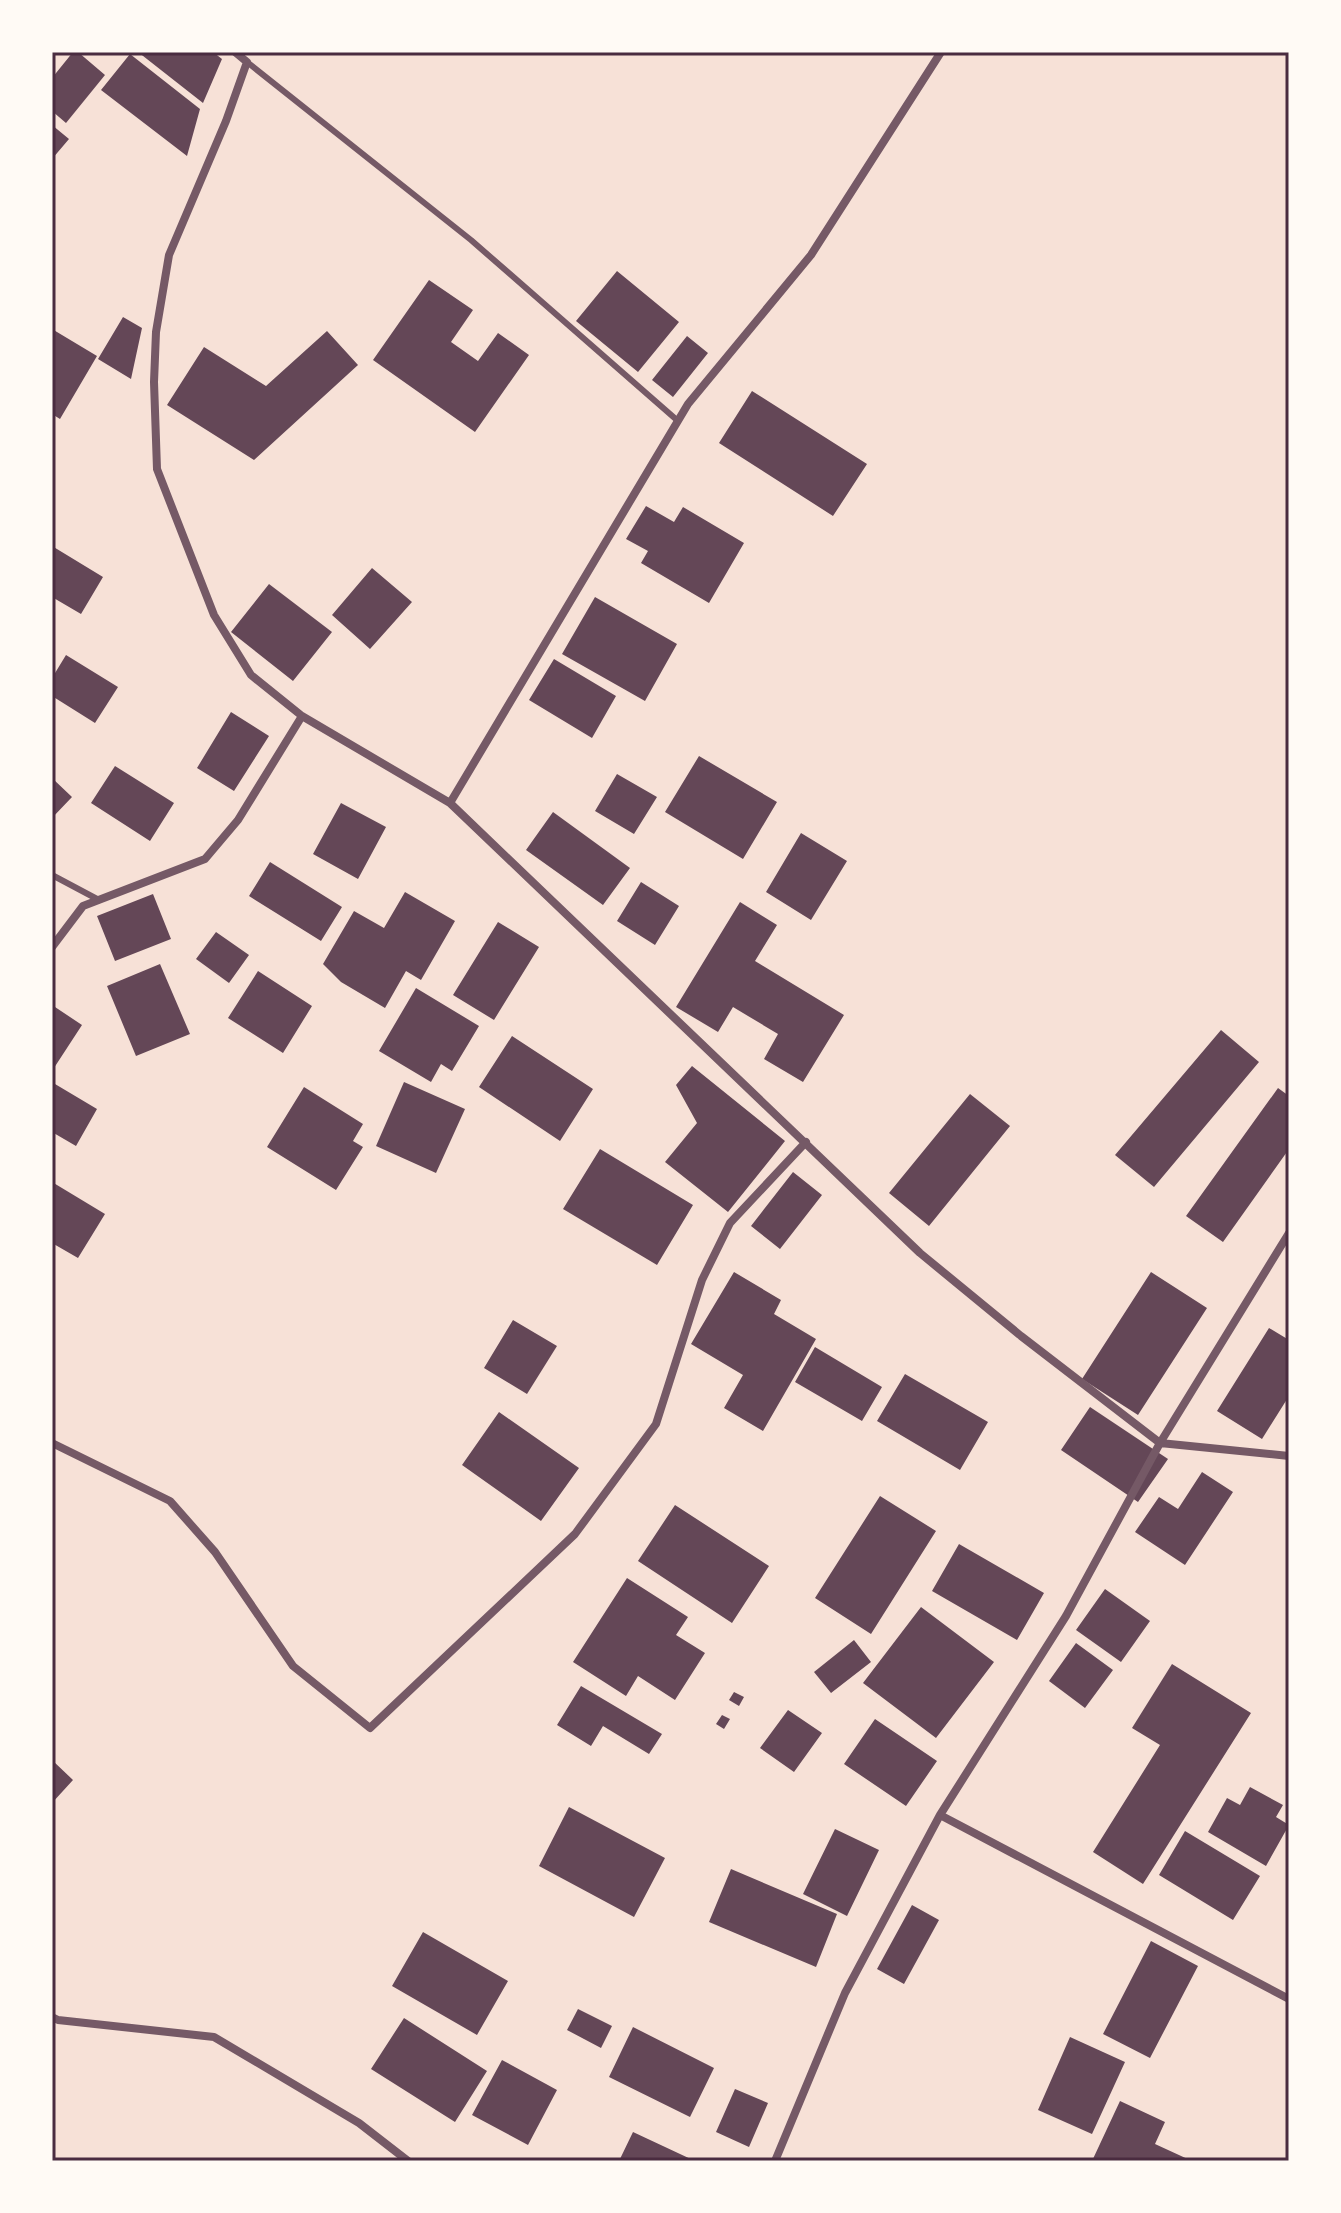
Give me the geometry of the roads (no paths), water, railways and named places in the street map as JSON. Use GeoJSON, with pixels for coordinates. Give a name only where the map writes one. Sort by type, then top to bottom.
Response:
{"type":"FeatureCollection","features":[{"type":"Feature","properties":{"kind":"street"},"geometry":{"type":"LineString","coordinates":[[235,52],[247,62],[226,121],[169,255],[156,332],[154,382],[157,469],[214,615],[251,675],[302,716],[450,803],[920,1253],[1160,1443],[1289,1456]]}},
{"type":"Feature","properties":{"kind":"street"},"geometry":{"type":"LineString","coordinates":[[450,803],[688,404],[811,255],[941,52]]}},
{"type":"Feature","properties":{"kind":"street"},"geometry":{"type":"LineString","coordinates":[[52,947],[83,906],[205,859],[238,820],[302,716]]}},
{"type":"Feature","properties":{"kind":"street"},"geometry":{"type":"LineString","coordinates":[[52,1443],[170,1501],[215,1552],[293,1666],[370,1728],[575,1534],[656,1424],[702,1280],[730,1223],[806,1142]]}},
{"type":"Feature","properties":{"kind":"street"},"geometry":{"type":"LineString","coordinates":[[775,2161],[845,1993],[940,1815],[1066,1616],[1160,1443],[1289,1233]]}},
{"type":"Feature","properties":{"kind":"street"},"geometry":{"type":"LineString","coordinates":[[940,1815],[1289,1999]]}},
{"type":"Feature","properties":{"kind":"street"},"geometry":{"type":"LineString","coordinates":[[52,2017],[214,2037],[359,2123],[408,2161]]}},
{"type":"Feature","properties":{"kind":"lane"},"geometry":{"type":"LineString","coordinates":[[247,62],[471,240],[678,421]]}},
{"type":"Feature","properties":{"kind":"lane"},"geometry":{"type":"LineString","coordinates":[[52,875],[99,900]]}}]}
